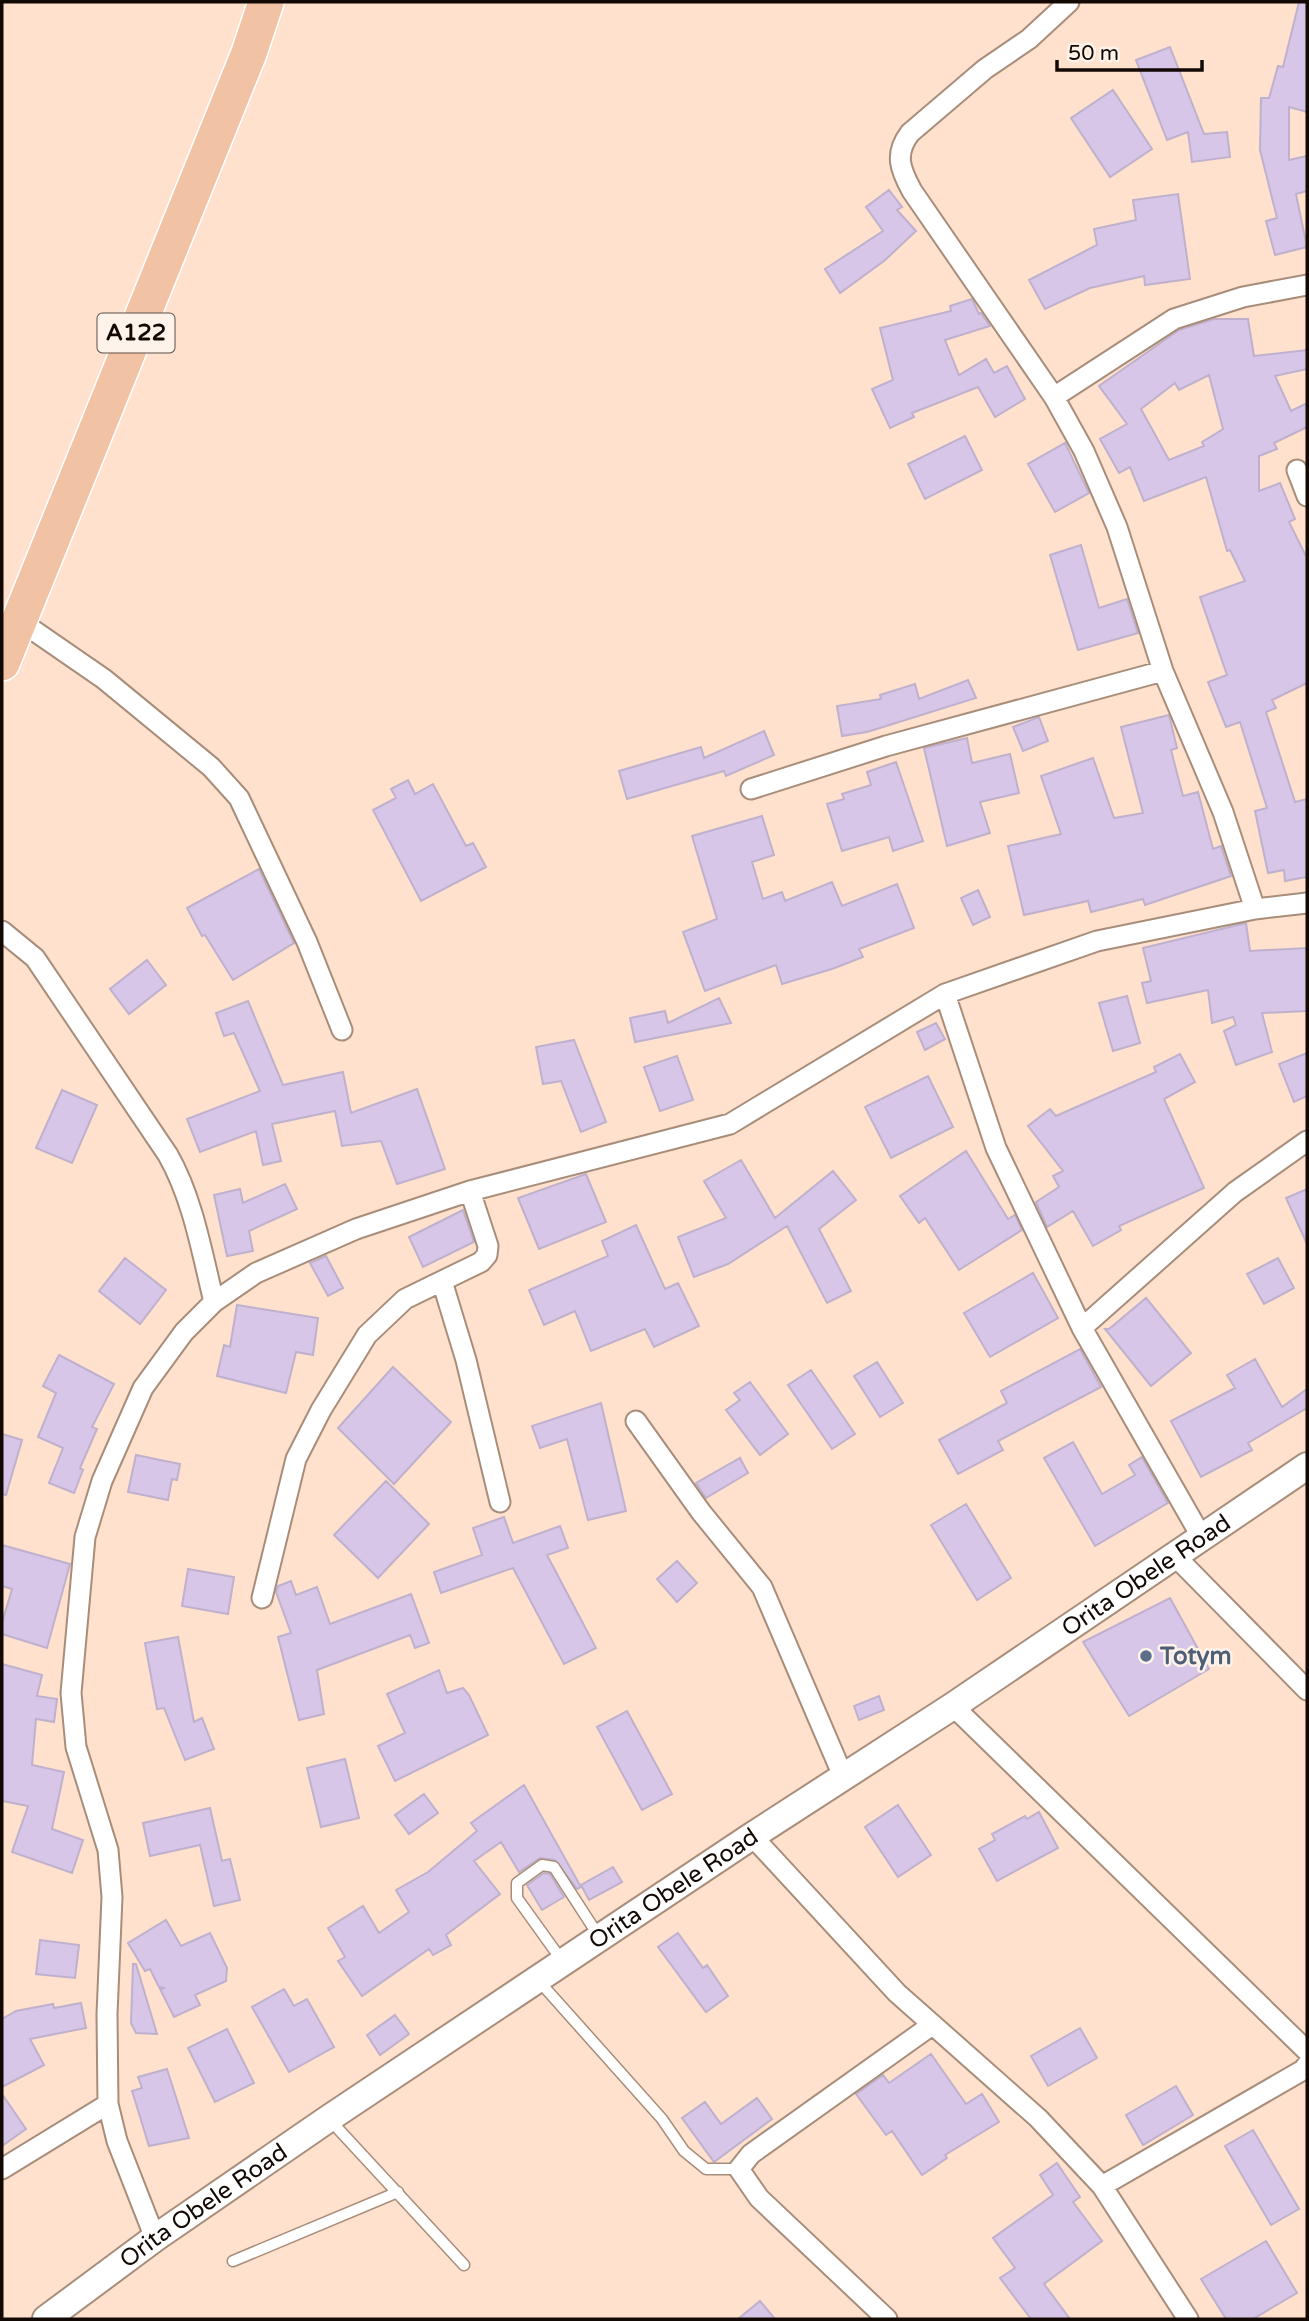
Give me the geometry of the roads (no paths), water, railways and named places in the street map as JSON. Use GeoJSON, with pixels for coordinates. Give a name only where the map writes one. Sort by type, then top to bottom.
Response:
{"type":"FeatureCollection","features":[{"type":"Feature","properties":{"kind":"highway","name":"A122"},"geometry":{"type":"LineString","coordinates":[[2,663],[249,53],[266,2]]}},
{"type":"Feature","properties":{"kind":"main road","name":"Orita Obele Road"},"geometry":{"type":"LineString","coordinates":[[46,2319],[155,2238],[328,2119],[752,1836],[953,1706],[1307,1466]]}},
{"type":"Feature","properties":{"kind":"street"},"geometry":{"type":"LineString","coordinates":[[1069,2],[1029,39],[985,69],[910,133],[902,144],[898,159],[912,191],[1054,397],[1084,451],[1117,527],[1163,671],[1223,811],[1255,909]]}},
{"type":"Feature","properties":{"kind":"street"},"geometry":{"type":"LineString","coordinates":[[1054,397],[1174,319],[1242,297],[1307,285]]}},
{"type":"Feature","properties":{"kind":"street"},"geometry":{"type":"LineString","coordinates":[[1297,470],[1307,496]]}},
{"type":"Feature","properties":{"kind":"street"},"geometry":{"type":"LineString","coordinates":[[20,621],[104,679],[211,767],[239,798],[301,930],[342,1030]]}},
{"type":"Feature","properties":{"kind":"street"},"geometry":{"type":"LineString","coordinates":[[751,789],[898,743],[1163,671]]}},
{"type":"Feature","properties":{"kind":"street"},"geometry":{"type":"LineString","coordinates":[[155,2238],[117,2141],[108,2104],[108,1850],[76,1747],[71,1693],[85,1537],[102,1481],[143,1388],[184,1332],[214,1302],[256,1273],[299,1251],[470,1191],[730,1124],[945,994],[1097,941],[1255,909],[1307,903]]}},
{"type":"Feature","properties":{"kind":"street"},"geometry":{"type":"LineString","coordinates":[[2,931],[36,958],[179,1173],[214,1302]]}},
{"type":"Feature","properties":{"kind":"street"},"geometry":{"type":"LineString","coordinates":[[945,994],[996,1148],[1082,1328],[1201,1536]]}},
{"type":"Feature","properties":{"kind":"street"},"geometry":{"type":"LineString","coordinates":[[1082,1328],[1205,1217],[1307,1141]]}},
{"type":"Feature","properties":{"kind":"street"},"geometry":{"type":"LineString","coordinates":[[262,1598],[296,1459],[321,1410],[367,1335],[387,1313],[405,1299],[481,1262],[487,1255],[488,1246],[470,1191]]}},
{"type":"Feature","properties":{"kind":"street"},"geometry":{"type":"LineString","coordinates":[[442,1280],[466,1360],[500,1502]]}},
{"type":"Feature","properties":{"kind":"street"},"geometry":{"type":"LineString","coordinates":[[636,1421],[679,1483],[762,1587],[843,1776]]}},
{"type":"Feature","properties":{"kind":"street"},"geometry":{"type":"LineString","coordinates":[[1175,1556],[1307,1690]]}},
{"type":"Feature","properties":{"kind":"street"},"geometry":{"type":"LineString","coordinates":[[953,1706],[1307,2051]]}},
{"type":"Feature","properties":{"kind":"street"},"geometry":{"type":"LineString","coordinates":[[752,1836],[878,1974],[1038,2118],[1102,2186],[1188,2319]]}},
{"type":"Feature","properties":{"kind":"street"},"geometry":{"type":"LineString","coordinates":[[887,2319],[759,2198],[738,2169],[751,2154],[932,2025]]}},
{"type":"Feature","properties":{"kind":"street"},"geometry":{"type":"LineString","coordinates":[[1102,2186],[1303,2070],[1307,2065]]}},
{"type":"Feature","properties":{"kind":"street"},"geometry":{"type":"LineString","coordinates":[[2,2169],[108,2104]]}},
{"type":"Feature","properties":{"kind":"lane"},"geometry":{"type":"LineString","coordinates":[[564,1963],[517,1898],[517,1883],[542,1865],[554,1867],[600,1938]]}},
{"type":"Feature","properties":{"kind":"lane"},"geometry":{"type":"LineString","coordinates":[[538,1980],[662,2119],[684,2151],[706,2169],[738,2169]]}},
{"type":"Feature","properties":{"kind":"lane"},"geometry":{"type":"LineString","coordinates":[[328,2119],[464,2265]]}},
{"type":"Feature","properties":{"kind":"lane"},"geometry":{"type":"LineString","coordinates":[[233,2261],[398,2192]]}},
{"type":"Feature","properties":{"kind":"place","name":"Totym"},"geometry":{"type":"Point","coordinates":[1146,1656]}}]}
